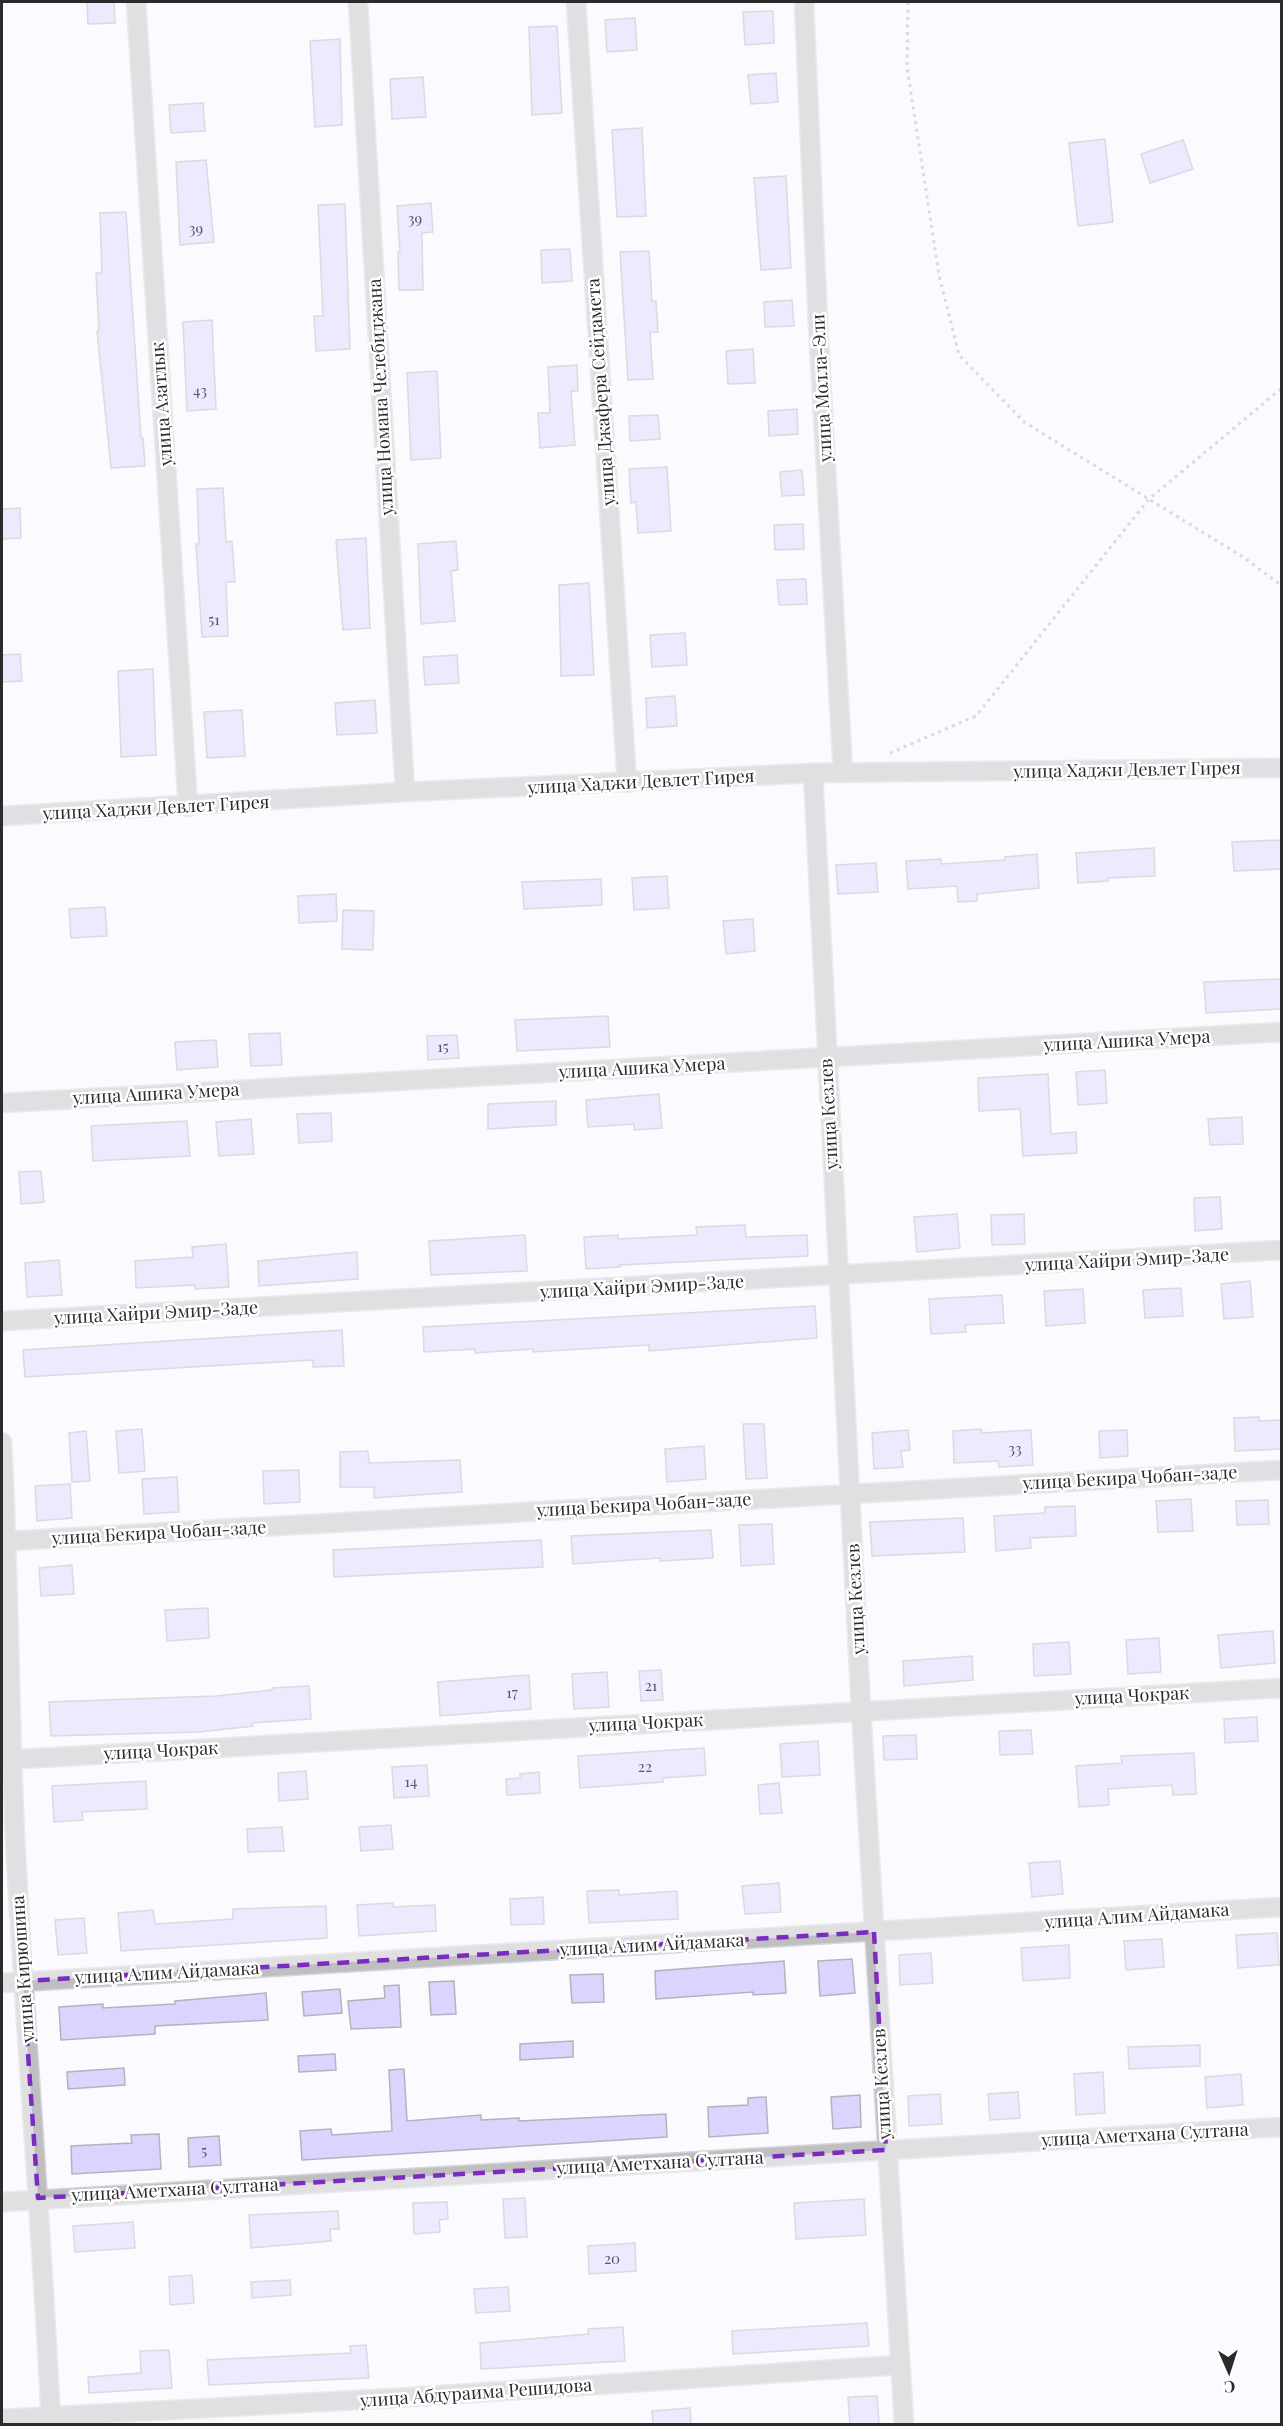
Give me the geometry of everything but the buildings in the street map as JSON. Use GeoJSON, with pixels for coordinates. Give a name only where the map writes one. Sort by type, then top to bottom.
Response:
{"type":"FeatureCollection","features":[{"type":"Feature","properties":{"kind":"street","name":"улица Азатлык"},"geometry":{"type":"LineString","coordinates":[[136,2],[188,807]]}},
{"type":"Feature","properties":{"kind":"street","name":"улица Номана Челебиджана"},"geometry":{"type":"LineString","coordinates":[[358,2],[405,792]]}},
{"type":"Feature","properties":{"kind":"street","name":"улица Джафера Сейдамета"},"geometry":{"type":"LineString","coordinates":[[576,2],[627,783]]}},
{"type":"Feature","properties":{"kind":"street","name":"улица Молла-Эли"},"geometry":{"type":"LineString","coordinates":[[804,2],[818,325],[843,774]]}},
{"type":"Feature","properties":{"kind":"street","name":"улица Хаджи Девлет Гирея"},"geometry":{"type":"LineString","coordinates":[[2,816],[188,807],[405,792],[813,774],[1281,768]]}},
{"type":"Feature","properties":{"kind":"street","name":"улица Кезлев"},"geometry":{"type":"LineString","coordinates":[[813,774],[861,1710],[904,2424]]}},
{"type":"Feature","properties":{"kind":"street","name":"улица Ашика Умера"},"geometry":{"type":"LineString","coordinates":[[2,1103],[1281,1032]]}},
{"type":"Feature","properties":{"kind":"street","name":"улица Хайри Эмир-Заде"},"geometry":{"type":"LineString","coordinates":[[2,1321],[1281,1250]]}},
{"type":"Feature","properties":{"kind":"street","name":"улица Кирюшина"},"geometry":{"type":"LineString","coordinates":[[2,1442],[7,1541],[7,1760],[51,2420]]}},
{"type":"Feature","properties":{"kind":"street","name":"улица Бекира Чобан-заде"},"geometry":{"type":"LineString","coordinates":[[7,1541],[1281,1470]]}},
{"type":"Feature","properties":{"kind":"street","name":"улица Чокрак"},"geometry":{"type":"LineString","coordinates":[[7,1760],[1281,1688]]}},
{"type":"Feature","properties":{"kind":"street","name":"улица Алим Айдамака"},"geometry":{"type":"LineString","coordinates":[[2,1983],[1281,1907]]}},
{"type":"Feature","properties":{"kind":"street","name":"улица Аметхана Султана"},"geometry":{"type":"LineString","coordinates":[[2,2202],[38,2198],[1281,2127]]}},
{"type":"Feature","properties":{"kind":"street","name":"улица Абдураима Решидова"},"geometry":{"type":"LineString","coordinates":[[2,2419],[51,2420],[900,2365]]}},
{"type":"Feature","properties":{"kind":"path"},"geometry":{"type":"LineString","coordinates":[[908,2],[907,67],[939,275],[959,355],[1024,422],[1246,559],[1281,586]]}},
{"type":"Feature","properties":{"kind":"path"},"geometry":{"type":"LineString","coordinates":[[884,756],[975,716],[1149,499],[1281,388]]}},
{"type":"Feature","properties":{"kind":"highlighted area"},"geometry":{"type":"Polygon","coordinates":[[[874,1932],[886,2150],[38,2198],[23,1981],[874,1932]]]}}]}
